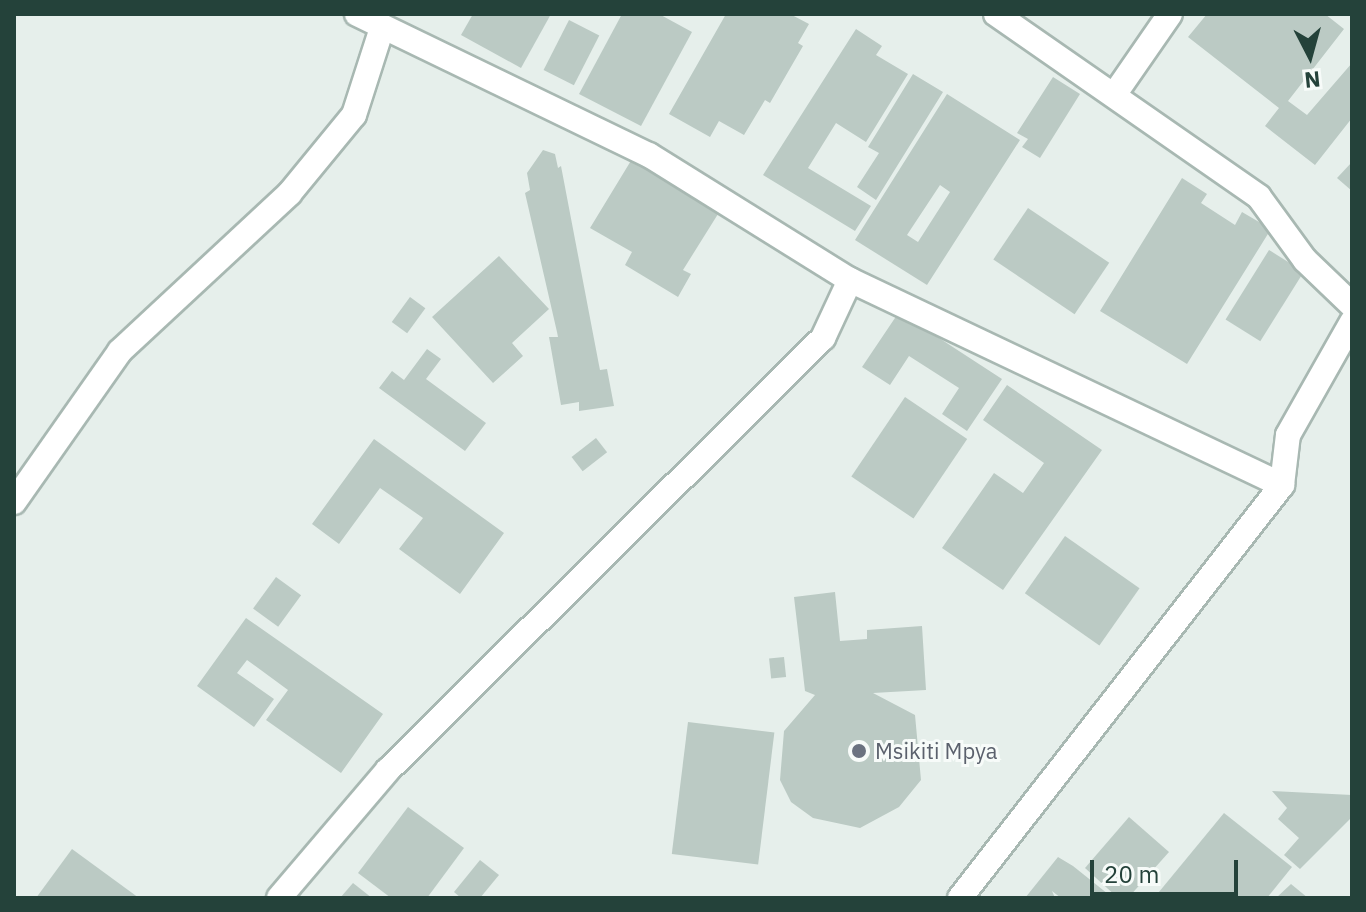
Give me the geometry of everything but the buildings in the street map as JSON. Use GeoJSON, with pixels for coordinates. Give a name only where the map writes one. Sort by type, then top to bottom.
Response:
{"type":"FeatureCollection","features":[{"type":"Feature","properties":{"kind":"street"},"geometry":{"type":"LineString","coordinates":[[357,14],[649,155],[850,280],[1282,485]]}},
{"type":"Feature","properties":{"kind":"street"},"geometry":{"type":"LineString","coordinates":[[996,14],[1259,197],[1305,260],[1352,305]]}},
{"type":"Feature","properties":{"kind":"street"},"geometry":{"type":"LineString","coordinates":[[1114,95],[1170,14]]}},
{"type":"Feature","properties":{"kind":"street"},"geometry":{"type":"LineString","coordinates":[[14,502],[120,351],[289,194],[354,115],[382,28]]}},
{"type":"Feature","properties":{"kind":"street"},"geometry":{"type":"LineString","coordinates":[[279,898],[388,770],[823,338],[850,280]]}},
{"type":"Feature","properties":{"kind":"street"},"geometry":{"type":"LineString","coordinates":[[960,898],[1282,485],[1288,435],[1352,322]]}},
{"type":"Feature","properties":{"kind":"place","name":"Msikiti Mpya"},"geometry":{"type":"Point","coordinates":[859,751]}}]}
